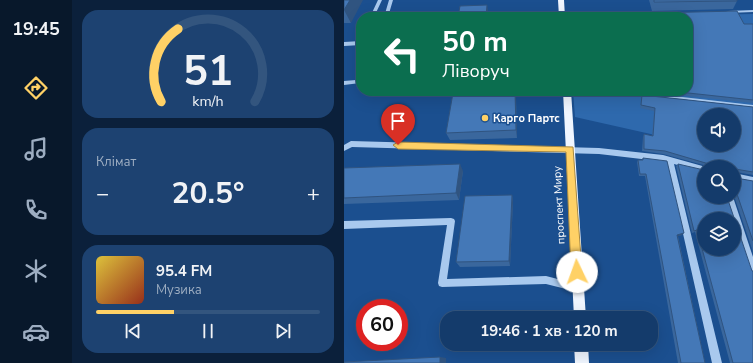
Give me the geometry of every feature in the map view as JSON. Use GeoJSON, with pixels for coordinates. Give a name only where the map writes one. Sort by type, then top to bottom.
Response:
{"type":"FeatureCollection","features":[{"type":"Feature","properties":{"kind":"main road"},"geometry":{"type":"LineString","coordinates":[[561,0],[562,12]]}},
{"type":"Feature","properties":{"kind":"main road","name":"проспект Миру"},"geometry":{"type":"LineString","coordinates":[[566,96],[580,311]]}},
{"type":"Feature","properties":{"kind":"main road"},"geometry":{"type":"LineString","coordinates":[[581,351],[582,363]]}},
{"type":"Feature","properties":{"kind":"street"},"geometry":{"type":"LineString","coordinates":[[374,12],[380,0]]}},
{"type":"Feature","properties":{"kind":"street"},"geometry":{"type":"LineString","coordinates":[[387,12],[391,0]]}},
{"type":"Feature","properties":{"kind":"street"},"geometry":{"type":"LineString","coordinates":[[721,12],[753,11]]}},
{"type":"Feature","properties":{"kind":"street"},"geometry":{"type":"LineString","coordinates":[[344,44],[356,43]]}},
{"type":"Feature","properties":{"kind":"street"},"geometry":{"type":"LineString","coordinates":[[344,83],[356,81]]}},
{"type":"Feature","properties":{"kind":"street"},"geometry":{"type":"LineString","coordinates":[[656,96],[753,107]]}},
{"type":"Feature","properties":{"kind":"street"},"geometry":{"type":"LineString","coordinates":[[344,148],[351,144],[570,149],[663,158],[697,167]]}},
{"type":"Feature","properties":{"kind":"street"},"geometry":{"type":"LineString","coordinates":[[670,160],[717,363]]}},
{"type":"Feature","properties":{"kind":"street"},"geometry":{"type":"LineString","coordinates":[[741,177],[753,180]]}},
{"type":"Feature","properties":{"kind":"street"},"geometry":{"type":"LineString","coordinates":[[731,204],[753,269]]}},
{"type":"Feature","properties":{"kind":"street"},"geometry":{"type":"LineString","coordinates":[[344,225],[451,221],[442,283],[546,280],[578,288]]}},
{"type":"Feature","properties":{"kind":"shaded area"},"geometry":{"type":"Polygon","coordinates":[[[753,14],[753,157],[731,152],[741,152],[741,108],[697,108],[697,144],[575,117],[573,96],[693,96],[693,15],[753,14]]]}},
{"type":"Feature","properties":{"kind":"building"},"geometry":{"type":"Polygon","coordinates":[[[344,0],[350,0],[344,10],[344,0]]]}},
{"type":"Feature","properties":{"kind":"building"},"geometry":{"type":"Polygon","coordinates":[[[654,0],[737,0],[737,1],[654,2],[654,0]]]}},
{"type":"Feature","properties":{"kind":"building"},"geometry":{"type":"Polygon","coordinates":[[[487,5],[486,12],[459,12],[460,6],[487,5]]]}},
{"type":"Feature","properties":{"kind":"building"},"geometry":{"type":"Polygon","coordinates":[[[737,11],[744,24],[753,24],[753,100],[693,93],[693,12],[737,11]]]}},
{"type":"Feature","properties":{"kind":"building"},"geometry":{"type":"Polygon","coordinates":[[[452,96],[515,96],[516,130],[446,133],[452,96]]]}},
{"type":"Feature","properties":{"kind":"building"},"geometry":{"type":"Polygon","coordinates":[[[642,96],[753,107],[753,172],[741,170],[741,160],[697,160],[665,151],[644,149],[644,134],[653,136],[655,108],[641,105],[642,96]]]}},
{"type":"Feature","properties":{"kind":"building"},"geometry":{"type":"Polygon","coordinates":[[[643,158],[667,161],[684,233],[677,235],[705,363],[681,363],[646,174],[640,174],[638,160],[643,160],[643,158]]]}},
{"type":"Feature","properties":{"kind":"building"},"geometry":{"type":"Polygon","coordinates":[[[460,164],[456,193],[344,198],[344,168],[460,164]]]}},
{"type":"Feature","properties":{"kind":"building"},"geometry":{"type":"Polygon","coordinates":[[[678,164],[697,168],[697,204],[729,204],[732,212],[697,212],[697,230],[694,231],[678,164]]]}},
{"type":"Feature","properties":{"kind":"building"},"geometry":{"type":"Polygon","coordinates":[[[741,179],[753,181],[753,241],[740,204],[741,179]]]}},
{"type":"Feature","properties":{"kind":"building"},"geometry":{"type":"Polygon","coordinates":[[[512,195],[509,261],[456,262],[465,196],[512,195]]]}},
{"type":"Feature","properties":{"kind":"building"},"geometry":{"type":"Polygon","coordinates":[[[741,238],[753,271],[753,363],[733,363],[704,256],[741,256],[741,238]]]}},
{"type":"Feature","properties":{"kind":"building"},"geometry":{"type":"Polygon","coordinates":[[[440,357],[440,363],[344,363],[344,362],[440,357]]]}},
{"type":"Feature","properties":{"kind":"place","name":"Карго Партс"},"geometry":{"type":"Point","coordinates":[485,118]}},
{"type":"Feature","properties":{"kind":"route"},"geometry":{"type":"LineString","coordinates":[[398,145],[570,149],[577,272]]}}]}
